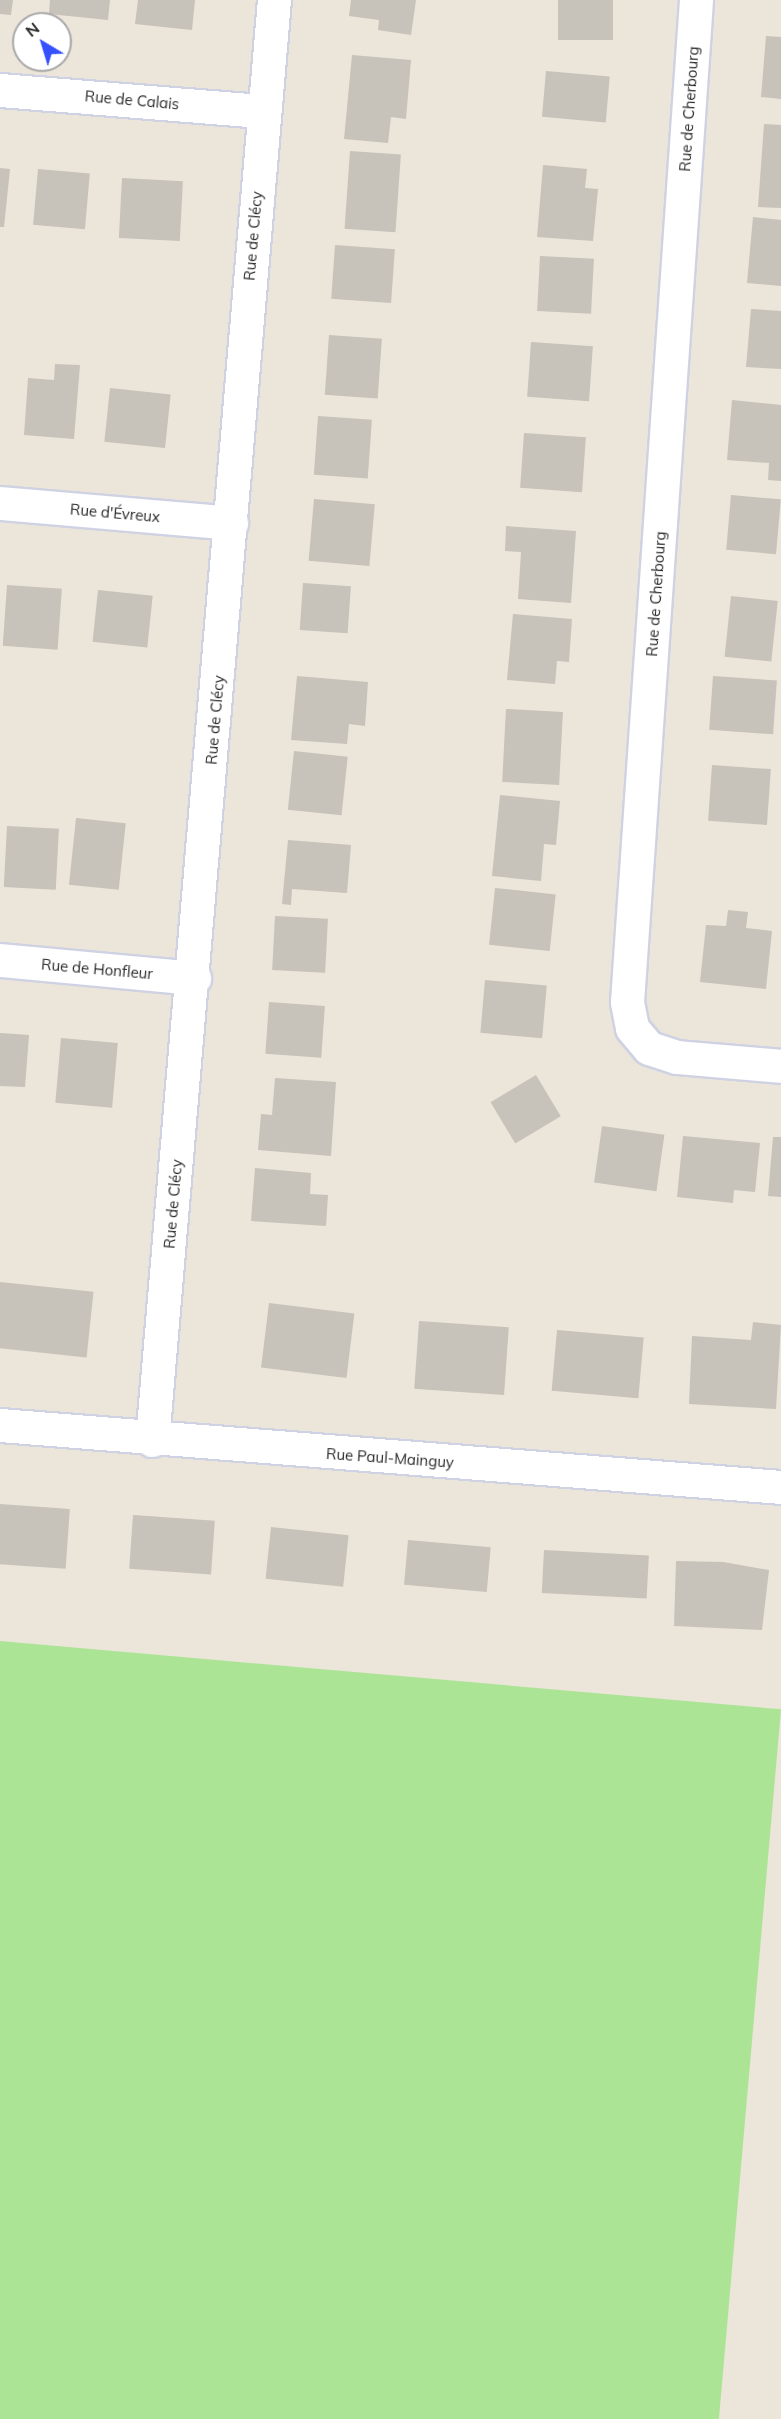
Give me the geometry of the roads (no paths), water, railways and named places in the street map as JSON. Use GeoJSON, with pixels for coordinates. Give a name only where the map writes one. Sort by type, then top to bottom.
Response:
{"type":"FeatureCollection","features":[{"type":"Feature","properties":{"kind":"street","name":"Rue de Clécy"},"geometry":{"type":"LineString","coordinates":[[152,1440],[194,978],[273,0]]}},
{"type":"Feature","properties":{"kind":"street","name":"Rue de Cherbourg"},"geometry":{"type":"LineString","coordinates":[[696,0],[627,1002],[632,1028],[649,1048],[677,1057],[781,1066]]}},
{"type":"Feature","properties":{"kind":"street","name":"Rue de Calais"},"geometry":{"type":"LineString","coordinates":[[0,90],[263,111]]}},
{"type":"Feature","properties":{"kind":"street","name":"Rue d'Évreux"},"geometry":{"type":"LineString","coordinates":[[0,503],[231,523]]}},
{"type":"Feature","properties":{"kind":"street","name":"Rue de Honfleur"},"geometry":{"type":"LineString","coordinates":[[0,960],[194,978]]}},
{"type":"Feature","properties":{"kind":"street","name":"Rue Paul-Mainguy"},"geometry":{"type":"LineString","coordinates":[[0,1425],[152,1440],[781,1487]]}}]}
